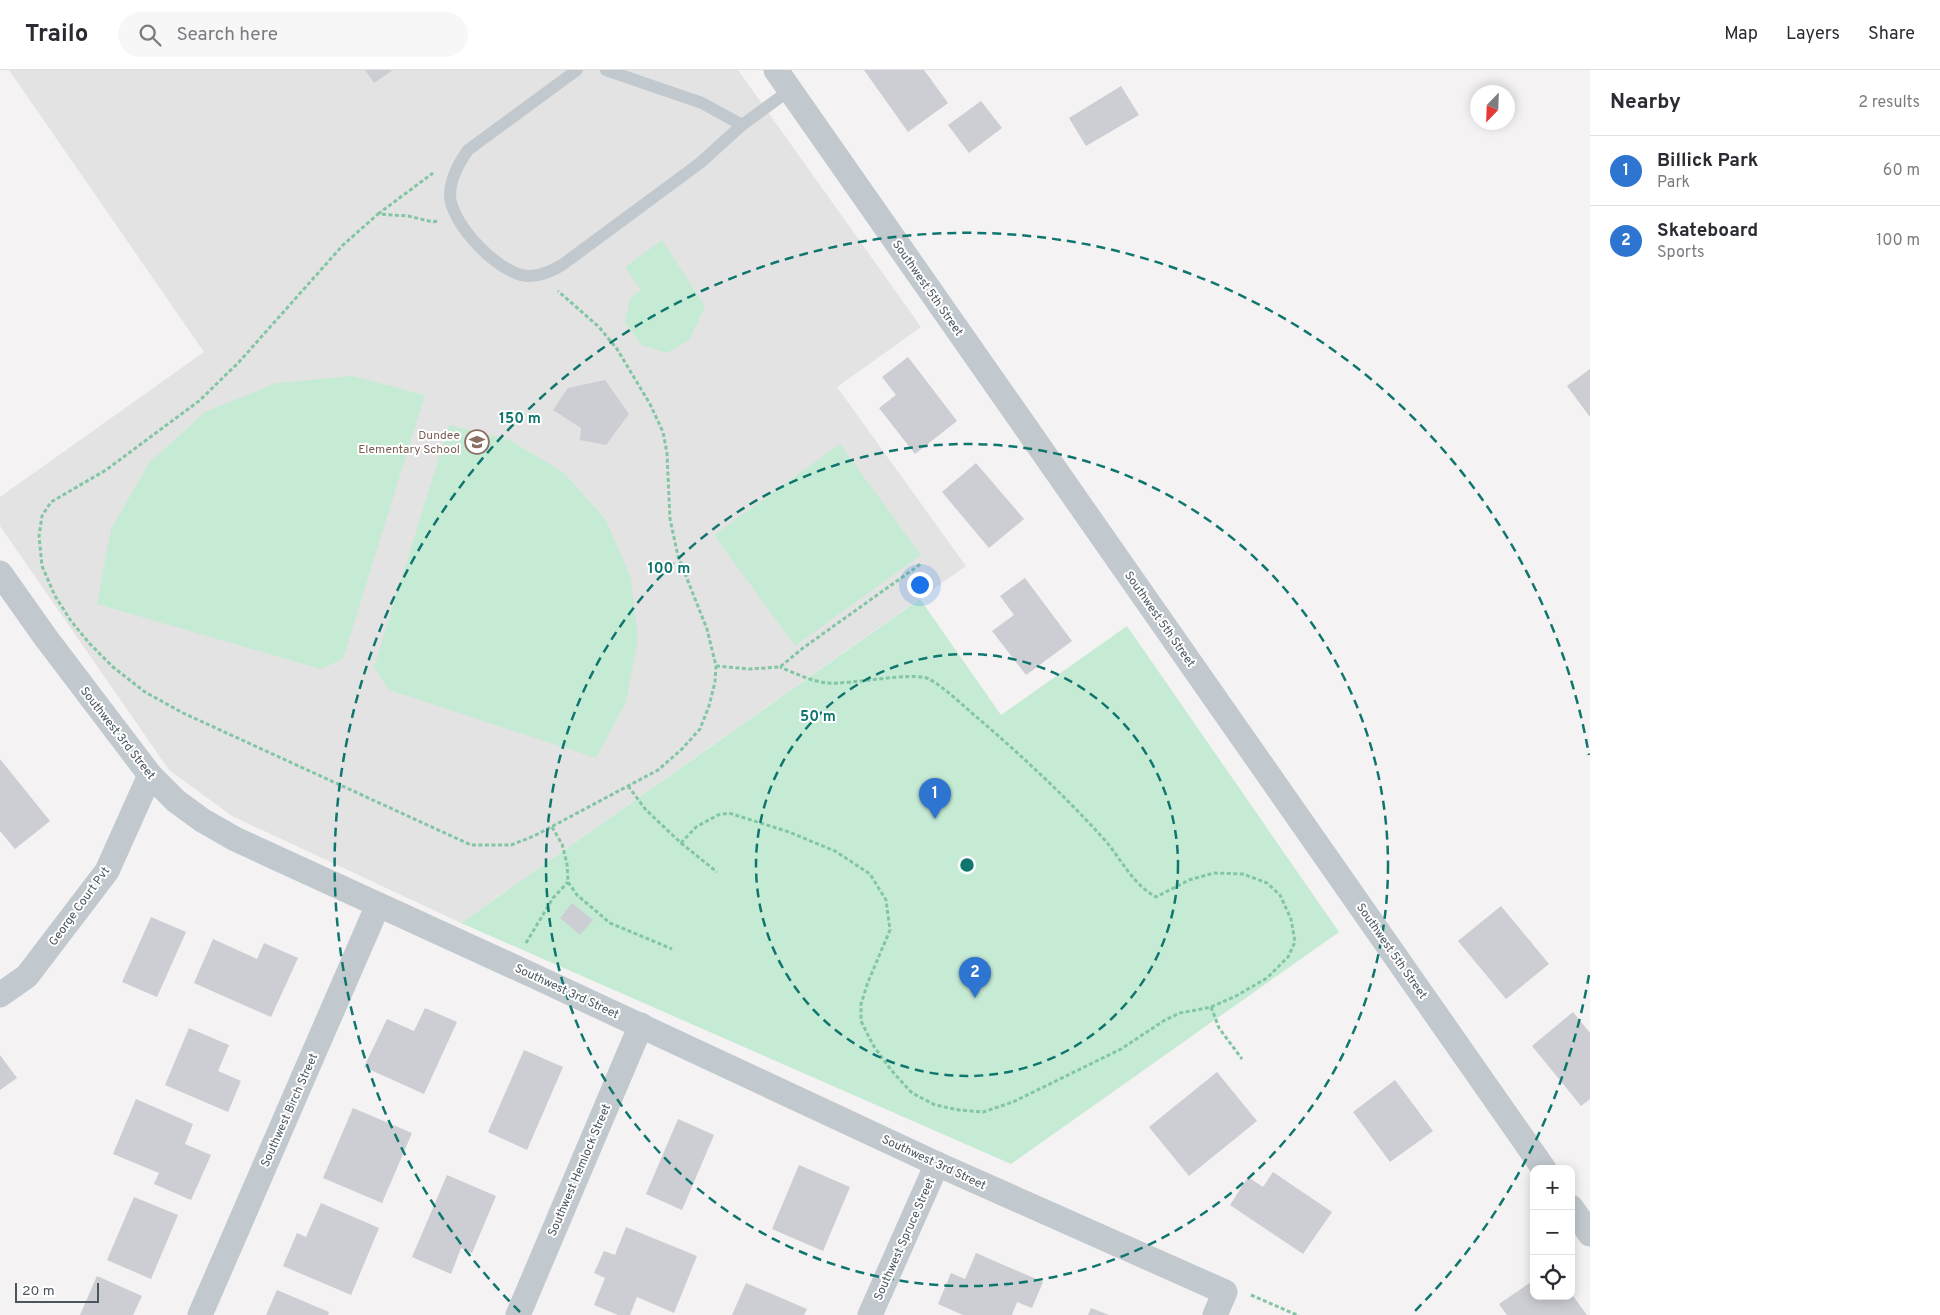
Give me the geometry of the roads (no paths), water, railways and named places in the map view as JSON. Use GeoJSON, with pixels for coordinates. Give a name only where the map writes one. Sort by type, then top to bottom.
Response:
{"type":"FeatureCollection","features":[{"type":"Feature","properties":{"kind":"street","name":"Southwest 5th Street"},"geometry":{"type":"LineString","coordinates":[[783,80],[1541,1165]]}},
{"type":"Feature","properties":{"kind":"street","name":"Southwest 3rd Street"},"geometry":{"type":"LineString","coordinates":[[0,573],[46,638],[150,775],[176,801],[202,820],[235,839],[641,1025],[937,1164],[1225,1292],[1215,1315]]}},
{"type":"Feature","properties":{"kind":"street","name":"George Court Pvt"},"geometry":{"type":"LineString","coordinates":[[0,995],[27,976],[107,871],[150,775]]}},
{"type":"Feature","properties":{"kind":"street","name":"Southwest Birch Street"},"geometry":{"type":"LineString","coordinates":[[200,1315],[378,905]]}},
{"type":"Feature","properties":{"kind":"street","name":"Southwest Hemlock Street"},"geometry":{"type":"LineString","coordinates":[[518,1315],[641,1025]]}},
{"type":"Feature","properties":{"kind":"street","name":"Southwest Spruce Street"},"geometry":{"type":"LineString","coordinates":[[870,1315],[937,1164]]}},
{"type":"Feature","properties":{"kind":"street"},"geometry":{"type":"LineString","coordinates":[[1573,1210],[1590,1234]]}},
{"type":"Feature","properties":{"kind":"lane"},"geometry":{"type":"LineString","coordinates":[[577,70],[468,150],[456,168],[450,196],[454,214],[485,254],[510,272],[528,276],[545,274],[562,265],[700,162],[742,125],[783,80]]}},
{"type":"Feature","properties":{"kind":"lane"},"geometry":{"type":"LineString","coordinates":[[606,70],[702,103],[742,125]]}},
{"type":"Feature","properties":{"kind":"place","name":"Dundee Elementary School"},"geometry":{"type":"Point","coordinates":[477,442]}},
{"type":"Feature","properties":{"kind":"place","name":"Billick Park"},"geometry":{"type":"Point","coordinates":[935,819]}},
{"type":"Feature","properties":{"kind":"place","name":"Skateboard"},"geometry":{"type":"Point","coordinates":[975,998]}}]}
